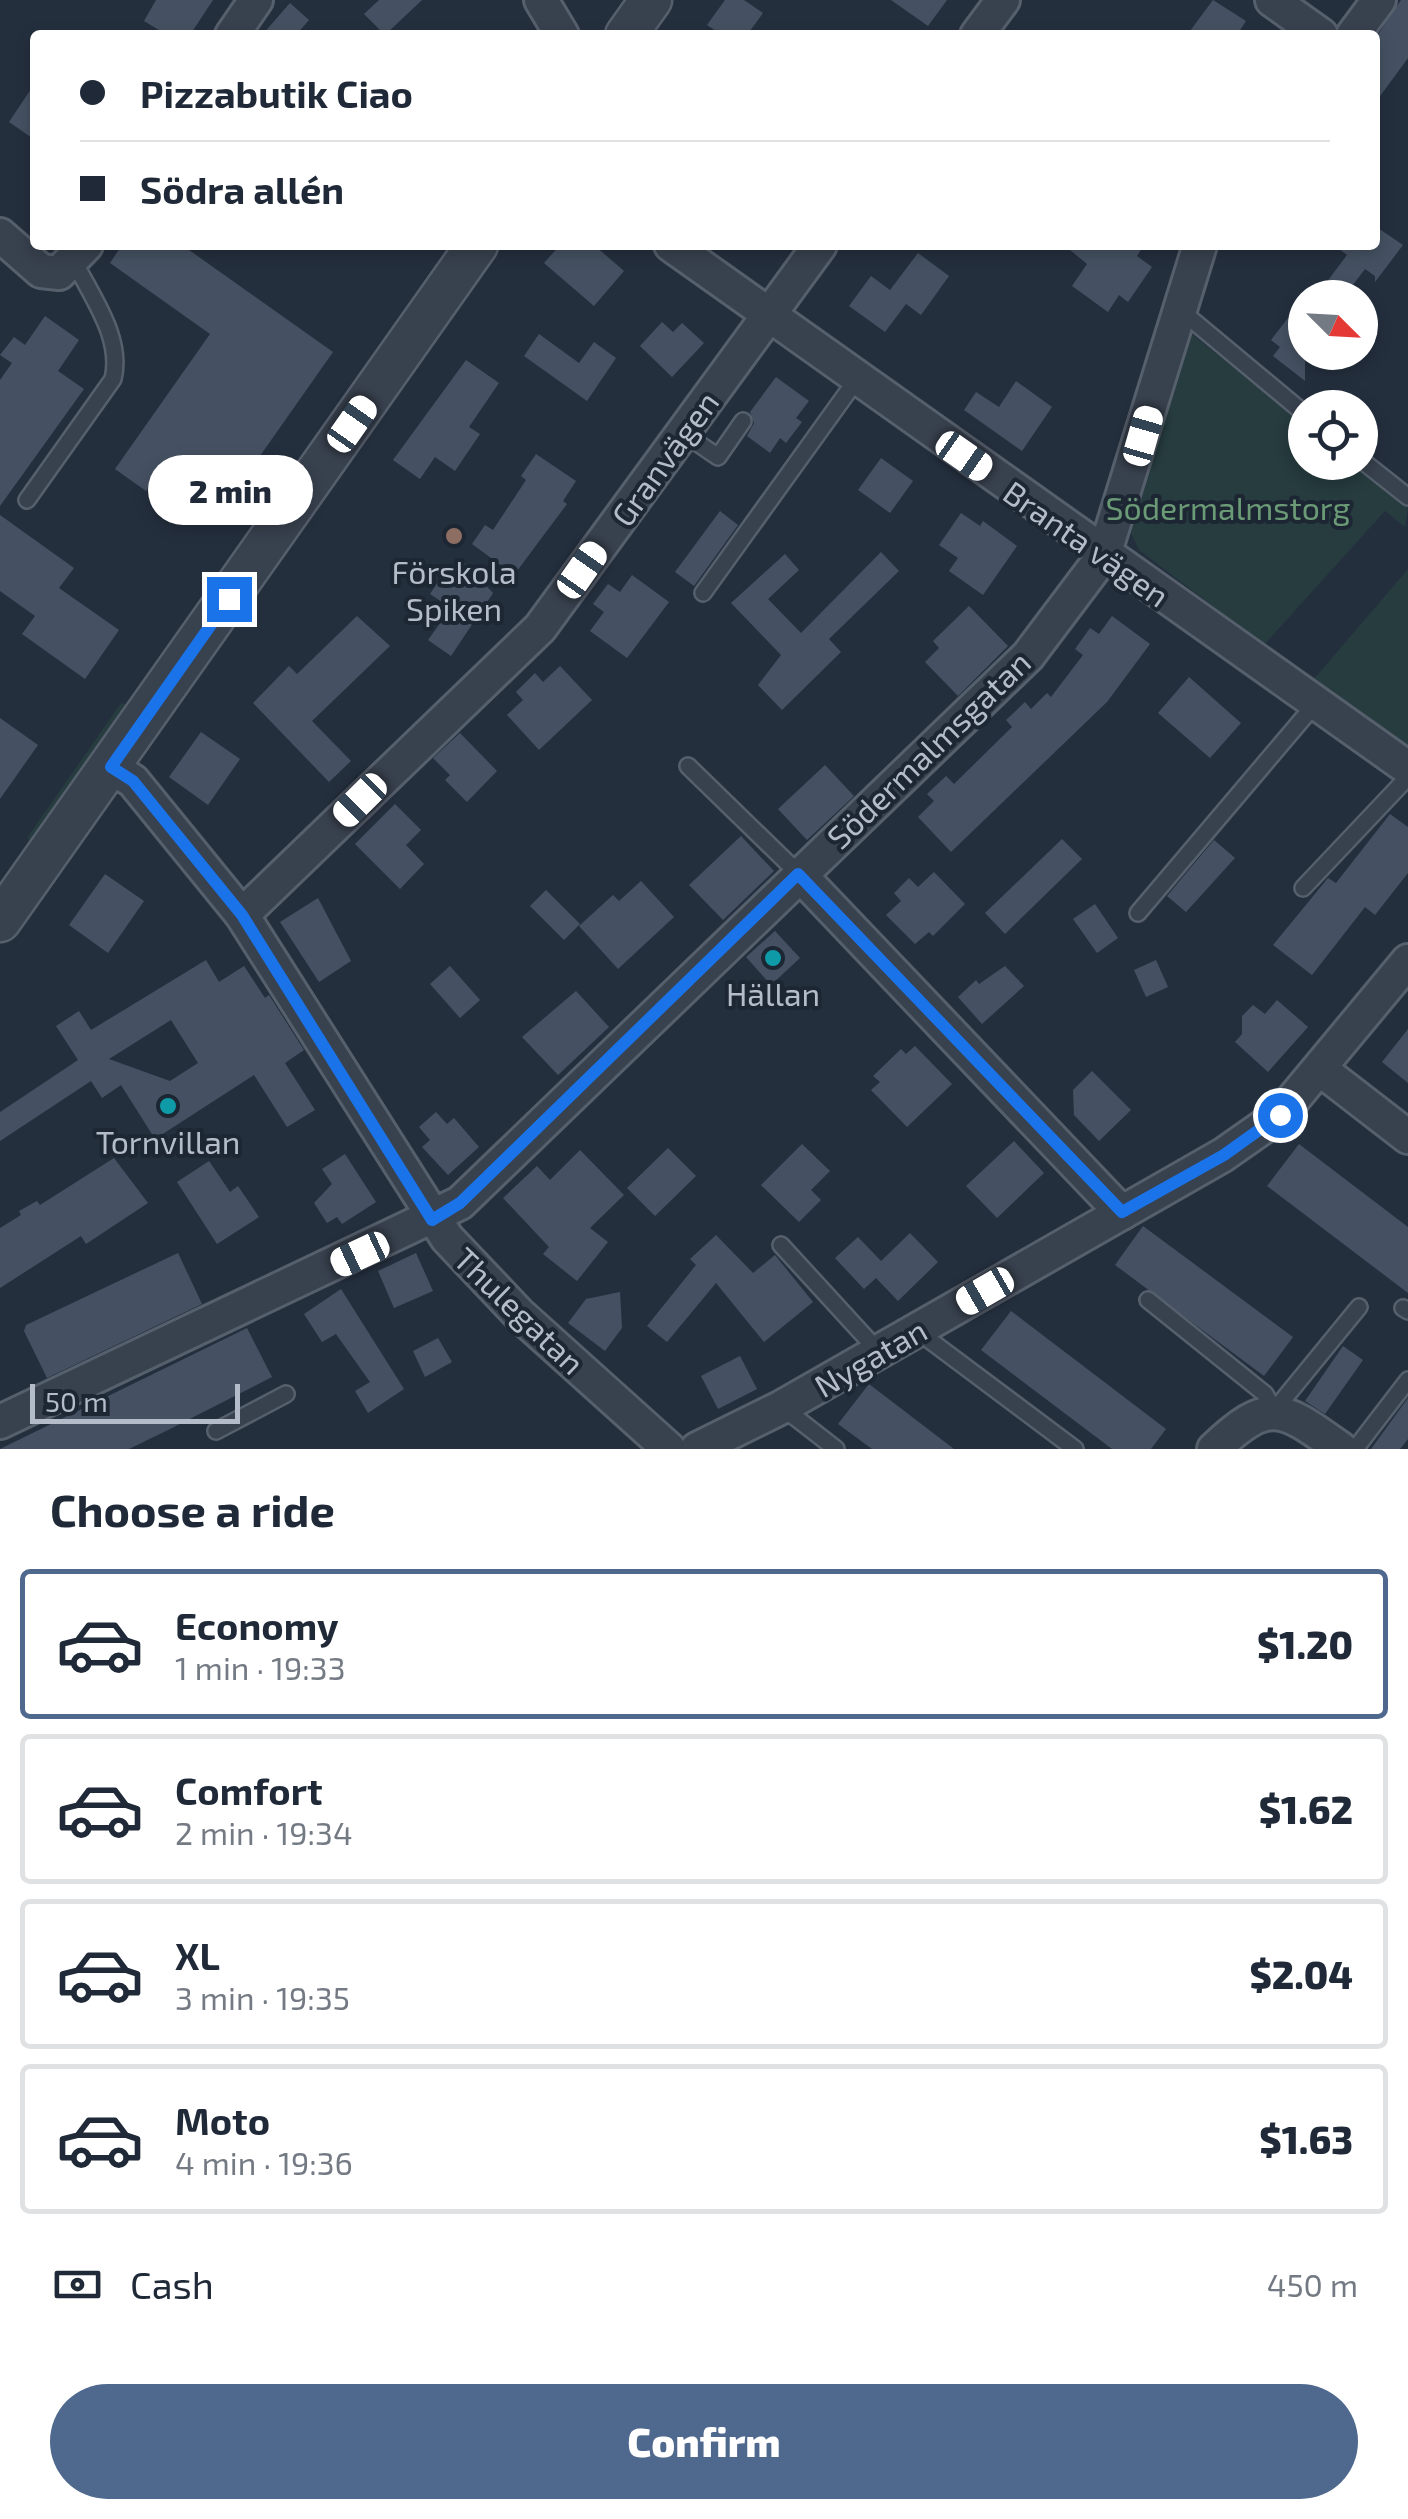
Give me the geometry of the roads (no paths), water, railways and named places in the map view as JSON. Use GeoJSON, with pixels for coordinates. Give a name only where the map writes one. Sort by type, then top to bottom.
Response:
{"type":"FeatureCollection","features":[{"type":"Feature","properties":{"kind":"street"},"geometry":{"type":"LineString","coordinates":[[235,30],[256,0]]}},
{"type":"Feature","properties":{"kind":"street"},"geometry":{"type":"LineString","coordinates":[[541,0],[559,30]]}},
{"type":"Feature","properties":{"kind":"street"},"geometry":{"type":"LineString","coordinates":[[629,30],[650,0]]}},
{"type":"Feature","properties":{"kind":"street"},"geometry":{"type":"LineString","coordinates":[[981,30],[1003,0]]}},
{"type":"Feature","properties":{"kind":"street"},"geometry":{"type":"LineString","coordinates":[[1272,0],[1313,30]]}},
{"type":"Feature","properties":{"kind":"street"},"geometry":{"type":"LineString","coordinates":[[1357,30],[1379,0]]}},
{"type":"Feature","properties":{"kind":"street"},"geometry":{"type":"LineString","coordinates":[[0,235],[41,271],[59,273],[80,253]]}},
{"type":"Feature","properties":{"kind":"street"},"geometry":{"type":"LineString","coordinates":[[0,921],[474,250]]}},
{"type":"Feature","properties":{"kind":"street","name":"Branta vägen"},"geometry":{"type":"LineString","coordinates":[[678,250],[1408,768]]}},
{"type":"Feature","properties":{"kind":"street","name":"Granvägen"},"geometry":{"type":"LineString","coordinates":[[242,915],[540,628],[816,250]]}},
{"type":"Feature","properties":{"kind":"street","name":"Södermalmsgatan"},"geometry":{"type":"LineString","coordinates":[[0,1422],[432,1220],[460,1203],[1028,656],[1104,555],[1198,250]]}},
{"type":"Feature","properties":{"kind":"street","name":"Thulegatan"},"geometry":{"type":"LineString","coordinates":[[111,767],[133,781],[242,915],[432,1220],[519,1314],[668,1449]]}},
{"type":"Feature","properties":{"kind":"street"},"geometry":{"type":"LineString","coordinates":[[798,874],[1122,1212]]}},
{"type":"Feature","properties":{"kind":"street","name":"Nygatan"},"geometry":{"type":"LineString","coordinates":[[697,1449],[782,1407],[1224,1155],[1280,1115],[1408,961]]}},
{"type":"Feature","properties":{"kind":"street"},"geometry":{"type":"LineString","coordinates":[[1320,1070],[1408,1137]]}},
{"type":"Feature","properties":{"kind":"street"},"geometry":{"type":"LineString","coordinates":[[1214,1449],[1243,1421],[1274,1411],[1325,1445]]}},
{"type":"Feature","properties":{"kind":"lane"},"geometry":{"type":"LineString","coordinates":[[27,500],[114,379],[118,360],[80,253]]}},
{"type":"Feature","properties":{"kind":"lane"},"geometry":{"type":"LineString","coordinates":[[1179,310],[1288,400]]}},
{"type":"Feature","properties":{"kind":"lane"},"geometry":{"type":"LineString","coordinates":[[703,593],[857,379]]}},
{"type":"Feature","properties":{"kind":"lane"},"geometry":{"type":"LineString","coordinates":[[683,433],[718,457],[743,422]]}},
{"type":"Feature","properties":{"kind":"lane"},"geometry":{"type":"LineString","coordinates":[[1378,473],[1408,497]]}},
{"type":"Feature","properties":{"kind":"lane"},"geometry":{"type":"LineString","coordinates":[[1138,914],[1316,702]]}},
{"type":"Feature","properties":{"kind":"lane"},"geometry":{"type":"LineString","coordinates":[[688,766],[798,874]]}},
{"type":"Feature","properties":{"kind":"lane"},"geometry":{"type":"LineString","coordinates":[[1303,888],[1408,776]]}},
{"type":"Feature","properties":{"kind":"lane"},"geometry":{"type":"LineString","coordinates":[[781,1245],[879,1352]]}},
{"type":"Feature","properties":{"kind":"lane"},"geometry":{"type":"LineString","coordinates":[[1148,1300],[1265,1394],[1274,1411],[1358,1308]]}},
{"type":"Feature","properties":{"kind":"lane"},"geometry":{"type":"LineString","coordinates":[[916,1330],[1075,1449]]}},
{"type":"Feature","properties":{"kind":"lane"},"geometry":{"type":"LineString","coordinates":[[1355,1449],[1408,1380]]}},
{"type":"Feature","properties":{"kind":"lane"},"geometry":{"type":"LineString","coordinates":[[216,1432],[286,1394]]}},
{"type":"Feature","properties":{"kind":"lane"},"geometry":{"type":"LineString","coordinates":[[782,1407],[836,1449]]}},
{"type":"Feature","properties":{"kind":"place","name":"Förskola Spiken"},"geometry":{"type":"Point","coordinates":[454,536]}},
{"type":"Feature","properties":{"kind":"place","name":"Hällan"},"geometry":{"type":"Point","coordinates":[773,958]}},
{"type":"Feature","properties":{"kind":"place","name":"Tornvillan"},"geometry":{"type":"Point","coordinates":[168,1106]}},
{"type":"Feature","properties":{"kind":"park label","name":"Södermalmstorg"},"geometry":{"type":"Point","coordinates":[1228,507]}}]}
